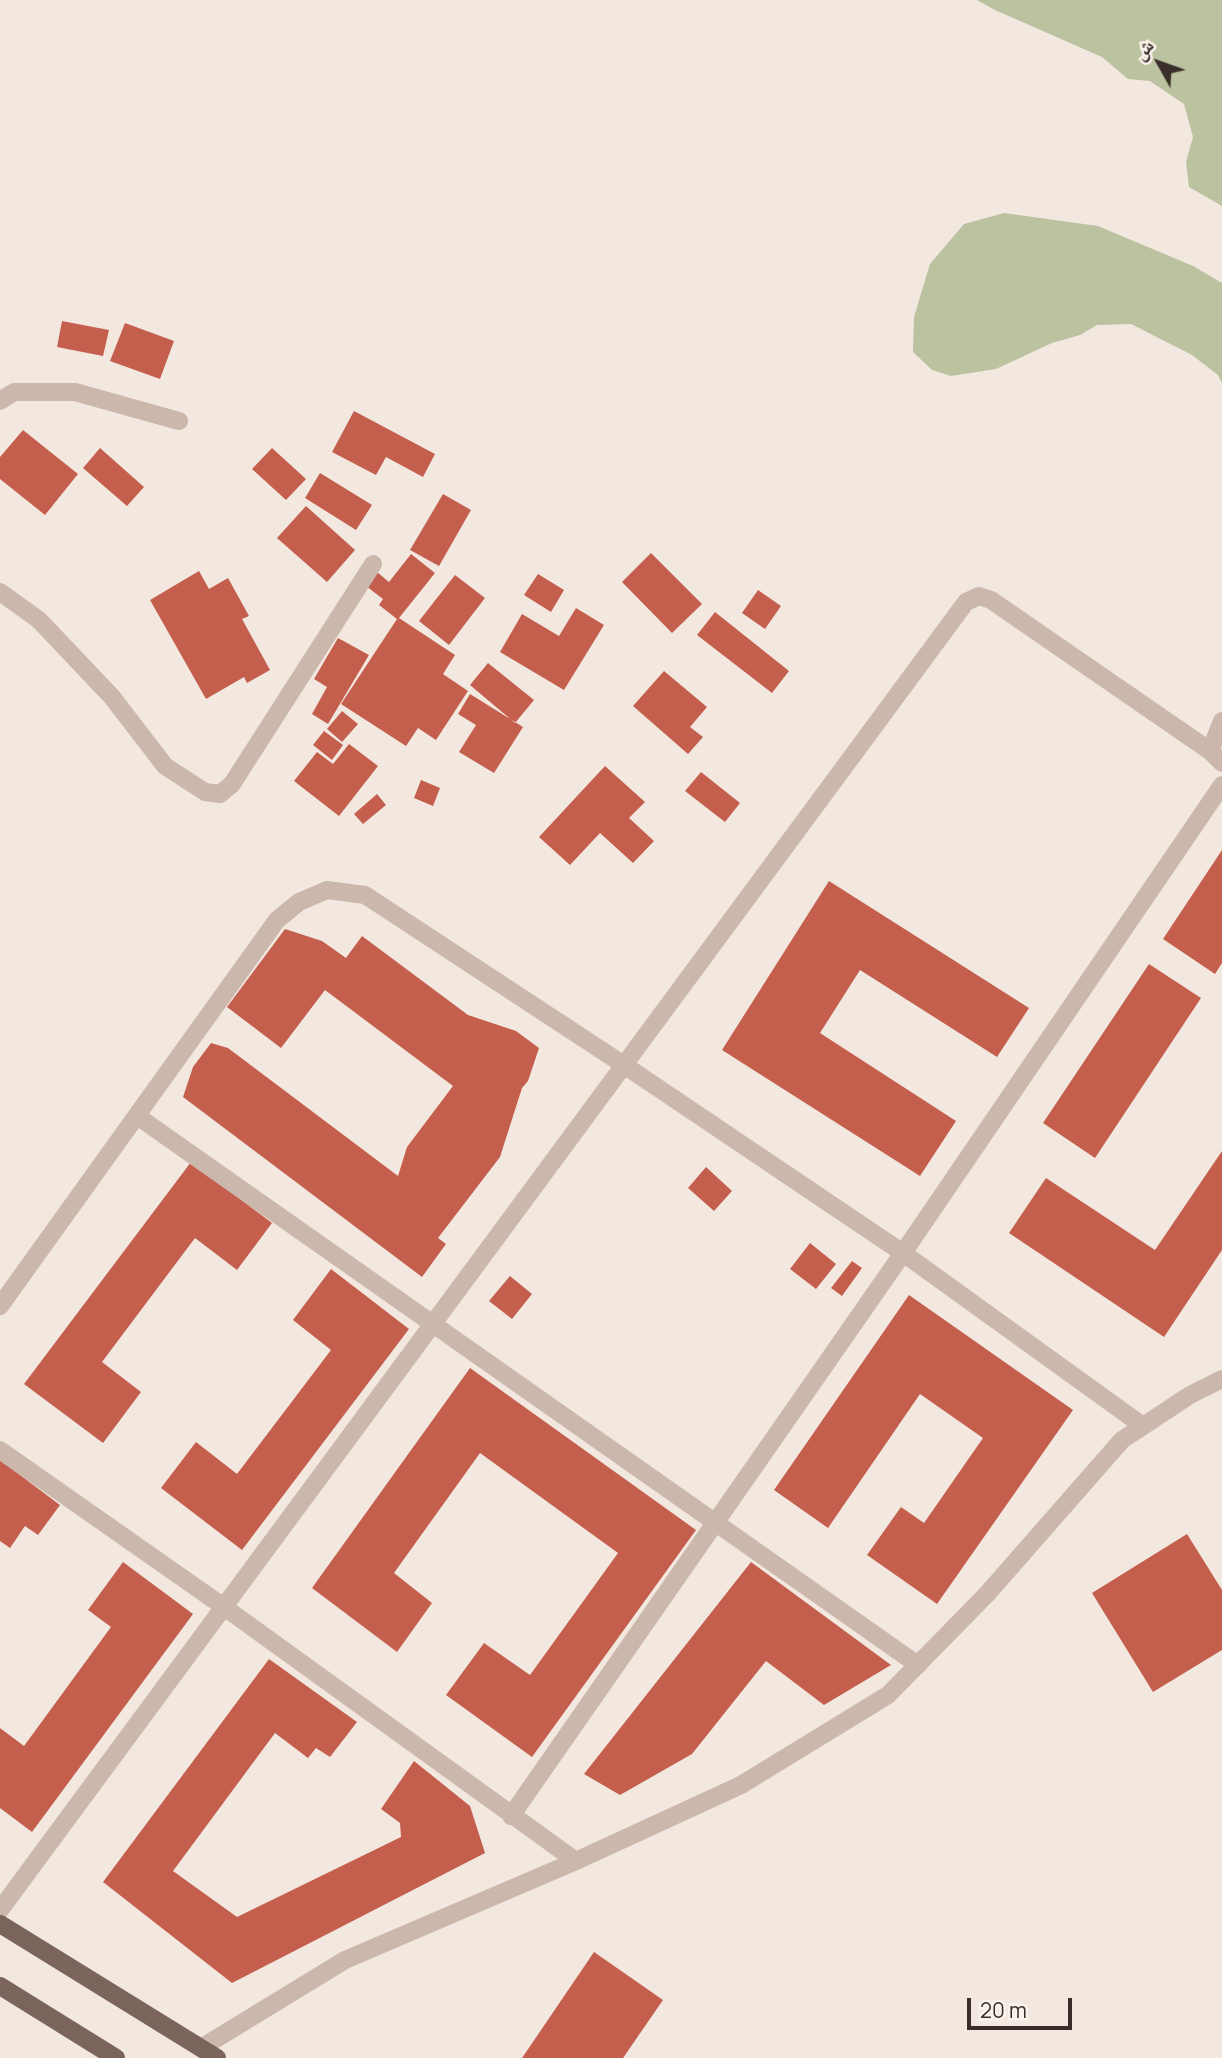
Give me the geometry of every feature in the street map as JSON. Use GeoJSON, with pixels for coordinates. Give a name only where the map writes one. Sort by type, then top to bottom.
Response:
{"type":"FeatureCollection","features":[{"type":"Feature","properties":{"kind":"main road"},"geometry":{"type":"LineString","coordinates":[[0,1924],[217,2058]]}},
{"type":"Feature","properties":{"kind":"main road"},"geometry":{"type":"LineString","coordinates":[[0,1986],[116,2058]]}},
{"type":"Feature","properties":{"kind":"street"},"geometry":{"type":"LineString","coordinates":[[0,401],[14,392],[75,392],[179,421]]}},
{"type":"Feature","properties":{"kind":"street"},"geometry":{"type":"LineString","coordinates":[[0,592],[39,621],[112,697],[164,766],[205,792],[220,794],[232,784],[373,564]]}},
{"type":"Feature","properties":{"kind":"street"},"geometry":{"type":"LineString","coordinates":[[0,1910],[966,602],[979,596],[991,600],[1216,757],[1222,721]]}},
{"type":"Feature","properties":{"kind":"street"},"geometry":{"type":"LineString","coordinates":[[511,1816],[903,1253],[1222,785]]}},
{"type":"Feature","properties":{"kind":"street"},"geometry":{"type":"LineString","coordinates":[[0,1306],[277,920],[299,902],[327,890],[365,895],[624,1065],[903,1253],[1143,1426]]}},
{"type":"Feature","properties":{"kind":"street"},"geometry":{"type":"LineString","coordinates":[[137,1116],[918,1665]]}},
{"type":"Feature","properties":{"kind":"street"},"geometry":{"type":"LineString","coordinates":[[201,2048],[345,1960],[576,1861],[741,1784],[888,1695],[987,1594],[1122,1440],[1189,1395],[1222,1379]]}},
{"type":"Feature","properties":{"kind":"street"},"geometry":{"type":"LineString","coordinates":[[0,1450],[576,1861]]}},
{"type":"Feature","properties":{"kind":"green space"},"geometry":{"type":"Polygon","coordinates":[[[977,0],[1222,0],[1222,206],[1189,187],[1186,162],[1193,137],[1184,104],[1150,81],[1128,79],[1102,57],[977,0]]]}},
{"type":"Feature","properties":{"kind":"green space"},"geometry":{"type":"Polygon","coordinates":[[[1004,213],[1098,226],[1193,266],[1222,283],[1222,383],[1218,375],[1192,355],[1131,324],[1097,325],[1080,335],[1052,343],[996,369],[951,376],[932,370],[913,352],[914,317],[930,264],[964,224],[1004,213]]]}},
{"type":"Feature","properties":{"kind":"building"},"geometry":{"type":"Polygon","coordinates":[[[62,321],[109,330],[103,356],[57,347],[62,321]]]}},
{"type":"Feature","properties":{"kind":"building"},"geometry":{"type":"Polygon","coordinates":[[[125,323],[174,341],[160,379],[110,361],[125,323]]]}},
{"type":"Feature","properties":{"kind":"building"},"geometry":{"type":"Polygon","coordinates":[[[354,411],[435,454],[423,477],[386,457],[376,475],[332,452],[354,411]]]}},
{"type":"Feature","properties":{"kind":"building"},"geometry":{"type":"Polygon","coordinates":[[[23,430],[78,474],[45,515],[0,479],[0,457],[23,430]]]}},
{"type":"Feature","properties":{"kind":"building"},"geometry":{"type":"Polygon","coordinates":[[[100,448],[144,487],[127,506],[83,468],[100,448]]]}},
{"type":"Feature","properties":{"kind":"building"},"geometry":{"type":"Polygon","coordinates":[[[272,448],[306,479],[286,500],[252,469],[272,448]]]}},
{"type":"Feature","properties":{"kind":"building"},"geometry":{"type":"Polygon","coordinates":[[[320,473],[372,505],[356,530],[305,498],[320,473]]]}},
{"type":"Feature","properties":{"kind":"building"},"geometry":{"type":"Polygon","coordinates":[[[443,494],[471,510],[439,566],[410,550],[443,494]]]}},
{"type":"Feature","properties":{"kind":"building"},"geometry":{"type":"Polygon","coordinates":[[[306,506],[355,550],[327,582],[277,538],[306,506]]]}},
{"type":"Feature","properties":{"kind":"building"},"geometry":{"type":"Polygon","coordinates":[[[651,553],[702,604],[672,633],[622,582],[651,553]]]}},
{"type":"Feature","properties":{"kind":"building"},"geometry":{"type":"Polygon","coordinates":[[[411,554],[435,573],[399,618],[455,655],[443,674],[468,691],[436,740],[418,728],[406,746],[341,704],[397,619],[379,605],[383,599],[366,586],[377,572],[389,582],[411,554]]]}},
{"type":"Feature","properties":{"kind":"building"},"geometry":{"type":"Polygon","coordinates":[[[199,571],[209,589],[228,578],[249,616],[242,619],[270,670],[247,683],[244,677],[206,699],[150,600],[199,571]]]}},
{"type":"Feature","properties":{"kind":"building"},"geometry":{"type":"Polygon","coordinates":[[[538,574],[564,590],[551,612],[524,595],[538,574]]]}},
{"type":"Feature","properties":{"kind":"building"},"geometry":{"type":"Polygon","coordinates":[[[455,575],[485,598],[449,645],[419,621],[455,575]]]}},
{"type":"Feature","properties":{"kind":"building"},"geometry":{"type":"Polygon","coordinates":[[[758,590],[781,606],[765,629],[742,613],[758,590]]]}},
{"type":"Feature","properties":{"kind":"building"},"geometry":{"type":"Polygon","coordinates":[[[576,608],[604,625],[564,690],[500,652],[522,614],[559,636],[576,608]]]}},
{"type":"Feature","properties":{"kind":"building"},"geometry":{"type":"Polygon","coordinates":[[[715,612],[789,671],[772,693],[697,635],[715,612]]]}},
{"type":"Feature","properties":{"kind":"building"},"geometry":{"type":"Polygon","coordinates":[[[338,638],[369,655],[328,724],[312,714],[327,687],[314,679],[338,638]]]}},
{"type":"Feature","properties":{"kind":"building"},"geometry":{"type":"Polygon","coordinates":[[[488,663],[534,700],[515,723],[470,685],[488,663]]]}},
{"type":"Feature","properties":{"kind":"building"},"geometry":{"type":"Polygon","coordinates":[[[664,671],[707,707],[690,727],[703,737],[688,754],[633,706],[664,671]]]}},
{"type":"Feature","properties":{"kind":"building"},"geometry":{"type":"Polygon","coordinates":[[[470,694],[523,727],[494,773],[459,752],[476,725],[458,714],[470,694]]]}},
{"type":"Feature","properties":{"kind":"building"},"geometry":{"type":"Polygon","coordinates":[[[342,711],[358,724],[342,742],[327,729],[342,711]]]}},
{"type":"Feature","properties":{"kind":"building"},"geometry":{"type":"Polygon","coordinates":[[[324,731],[343,745],[332,760],[313,745],[324,731]]]}},
{"type":"Feature","properties":{"kind":"building"},"geometry":{"type":"Polygon","coordinates":[[[349,744],[378,766],[339,816],[294,781],[317,752],[333,764],[349,744]]]}},
{"type":"Feature","properties":{"kind":"building"},"geometry":{"type":"Polygon","coordinates":[[[605,766],[645,802],[629,818],[654,841],[633,863],[600,833],[570,865],[539,837],[605,766]]]}},
{"type":"Feature","properties":{"kind":"building"},"geometry":{"type":"Polygon","coordinates":[[[701,772],[740,803],[725,822],[685,791],[701,772]]]}},
{"type":"Feature","properties":{"kind":"building"},"geometry":{"type":"Polygon","coordinates":[[[421,780],[440,788],[433,806],[414,798],[421,780]]]}},
{"type":"Feature","properties":{"kind":"building"},"geometry":{"type":"Polygon","coordinates":[[[377,794],[386,805],[363,824],[354,814],[377,794]]]}},
{"type":"Feature","properties":{"kind":"building"},"geometry":{"type":"Polygon","coordinates":[[[1222,850],[1222,963],[1215,974],[1163,939],[1222,850]]]}},
{"type":"Feature","properties":{"kind":"building"},"geometry":{"type":"Polygon","coordinates":[[[829,881],[1029,1008],[997,1057],[860,970],[820,1033],[956,1121],[920,1176],[722,1050],[829,881]]]}},
{"type":"Feature","properties":{"kind":"building"},"geometry":{"type":"Polygon","coordinates":[[[285,929],[322,941],[346,958],[362,936],[468,1015],[516,1031],[539,1048],[528,1081],[522,1088],[500,1157],[438,1238],[446,1244],[422,1277],[183,1097],[193,1067],[211,1043],[228,1048],[398,1176],[407,1147],[453,1086],[325,990],[281,1048],[227,1007],[285,929]]]}},
{"type":"Feature","properties":{"kind":"building"},"geometry":{"type":"Polygon","coordinates":[[[1149,964],[1201,998],[1095,1158],[1043,1123],[1149,964]]]}},
{"type":"Feature","properties":{"kind":"building"},"geometry":{"type":"Polygon","coordinates":[[[1222,1151],[1222,1250],[1164,1337],[1009,1233],[1046,1178],[1155,1250],[1222,1151]]]}},
{"type":"Feature","properties":{"kind":"building"},"geometry":{"type":"Polygon","coordinates":[[[191,1162],[272,1223],[237,1270],[195,1238],[102,1362],[141,1392],[103,1443],[24,1384],[191,1162]]]}},
{"type":"Feature","properties":{"kind":"building"},"geometry":{"type":"Polygon","coordinates":[[[706,1167],[732,1191],[714,1211],[688,1188],[706,1167]]]}},
{"type":"Feature","properties":{"kind":"building"},"geometry":{"type":"Polygon","coordinates":[[[810,1243],[836,1264],[816,1289],[790,1269],[810,1243]]]}},
{"type":"Feature","properties":{"kind":"building"},"geometry":{"type":"Polygon","coordinates":[[[852,1261],[862,1268],[842,1296],[831,1288],[852,1261]]]}},
{"type":"Feature","properties":{"kind":"building"},"geometry":{"type":"Polygon","coordinates":[[[331,1269],[409,1329],[242,1550],[161,1488],[196,1442],[237,1474],[331,1350],[293,1320],[331,1269]]]}},
{"type":"Feature","properties":{"kind":"building"},"geometry":{"type":"Polygon","coordinates":[[[510,1276],[532,1294],[512,1319],[489,1301],[510,1276]]]}},
{"type":"Feature","properties":{"kind":"building"},"geometry":{"type":"Polygon","coordinates":[[[909,1295],[1073,1410],[937,1604],[867,1555],[901,1507],[924,1523],[983,1438],[920,1394],[828,1528],[774,1490],[909,1295]]]}},
{"type":"Feature","properties":{"kind":"building"},"geometry":{"type":"Polygon","coordinates":[[[470,1368],[696,1530],[532,1757],[446,1695],[484,1643],[530,1675],[618,1553],[480,1453],[394,1573],[432,1603],[397,1652],[312,1588],[470,1368]]]}},
{"type":"Feature","properties":{"kind":"building"},"geometry":{"type":"Polygon","coordinates":[[[0,1460],[60,1505],[38,1535],[25,1526],[10,1548],[0,1541],[0,1460]]]}},
{"type":"Feature","properties":{"kind":"building"},"geometry":{"type":"Polygon","coordinates":[[[1187,1534],[1222,1590],[1222,1650],[1153,1692],[1092,1593],[1187,1534]]]}},
{"type":"Feature","properties":{"kind":"building"},"geometry":{"type":"Polygon","coordinates":[[[123,1562],[193,1614],[32,1832],[0,1808],[0,1728],[24,1746],[111,1627],[88,1610],[123,1562]]]}},
{"type":"Feature","properties":{"kind":"building"},"geometry":{"type":"Polygon","coordinates":[[[751,1562],[891,1665],[824,1705],[766,1661],[692,1754],[620,1795],[584,1774],[751,1562]]]}},
{"type":"Feature","properties":{"kind":"building"},"geometry":{"type":"Polygon","coordinates":[[[269,1659],[357,1722],[330,1757],[316,1748],[308,1758],[275,1733],[173,1871],[237,1917],[401,1837],[400,1823],[381,1809],[414,1761],[470,1806],[485,1853],[232,1983],[103,1882],[269,1659]]]}},
{"type":"Feature","properties":{"kind":"building"},"geometry":{"type":"Polygon","coordinates":[[[594,1952],[663,2000],[623,2058],[522,2058],[594,1952]]]}}]}
